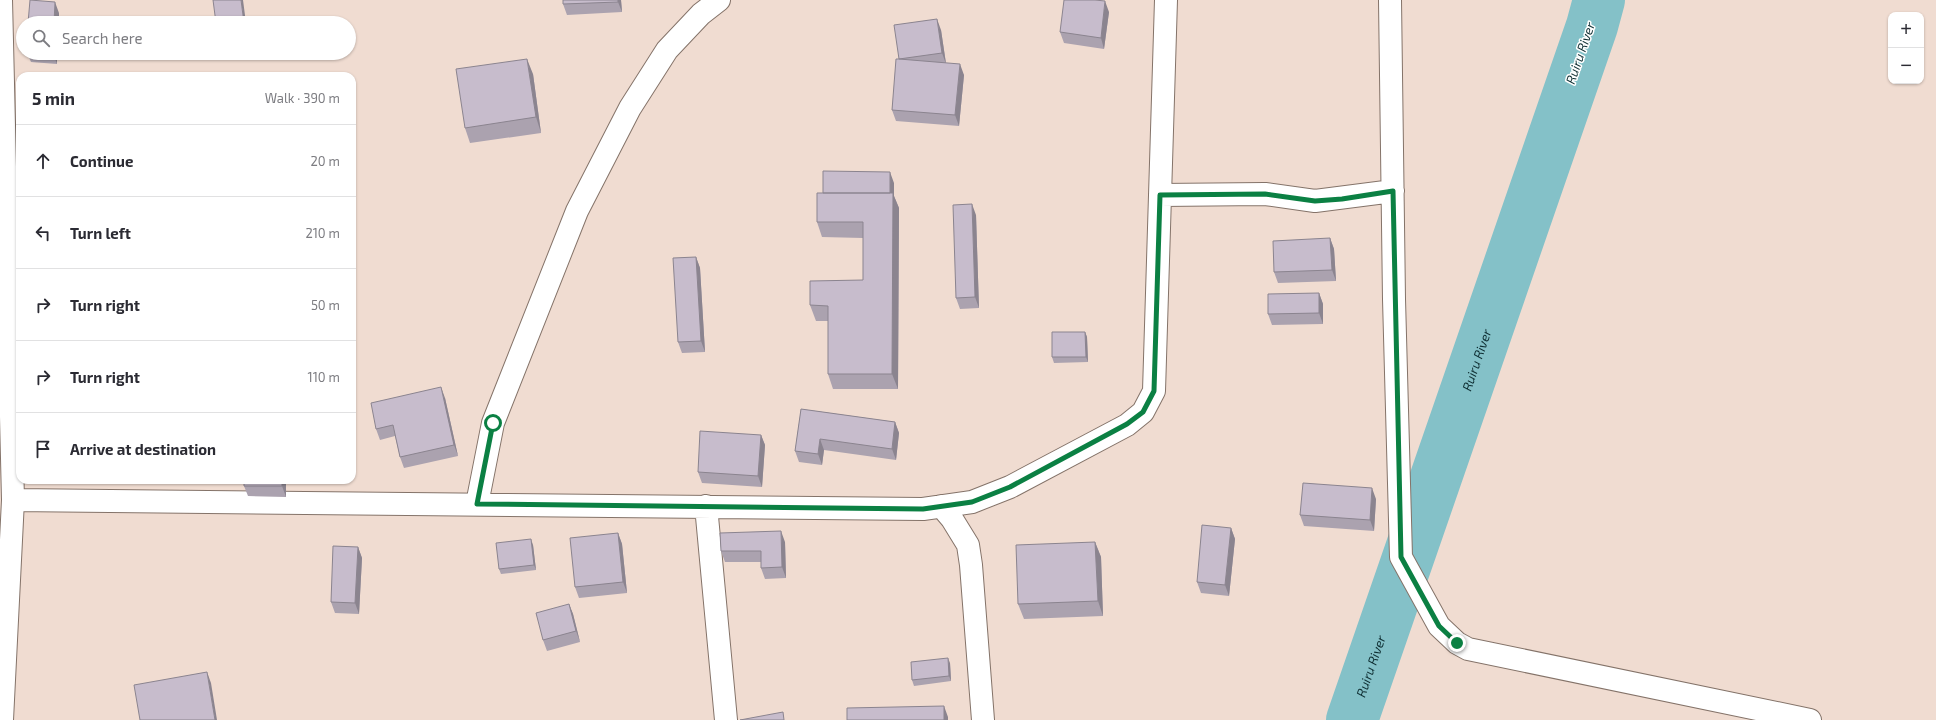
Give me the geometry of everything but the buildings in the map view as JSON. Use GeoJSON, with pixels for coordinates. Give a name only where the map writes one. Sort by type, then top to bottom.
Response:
{"type":"FeatureCollection","features":[{"type":"Feature","properties":{"kind":"street"},"geometry":{"type":"LineString","coordinates":[[0,0],[3,250],[13,500],[2,720]]}},
{"type":"Feature","properties":{"kind":"street"},"geometry":{"type":"LineString","coordinates":[[477,504],[493,423],[577,211],[630,108],[667,50],[701,14],[719,0]]}},
{"type":"Feature","properties":{"kind":"street"},"geometry":{"type":"LineString","coordinates":[[13,500],[923,509],[972,502],[1010,487],[1127,424],[1143,412],[1154,391],[1166,0]]}},
{"type":"Feature","properties":{"kind":"street"},"geometry":{"type":"LineString","coordinates":[[1390,0],[1401,557],[1439,626],[1457,643],[1468,649],[1810,720]]}},
{"type":"Feature","properties":{"kind":"street"},"geometry":{"type":"LineString","coordinates":[[1160,195],[1265,194],[1315,201],[1342,199],[1393,191]]}},
{"type":"Feature","properties":{"kind":"street"},"geometry":{"type":"LineString","coordinates":[[706,506],[726,720]]}},
{"type":"Feature","properties":{"kind":"street"},"geometry":{"type":"LineString","coordinates":[[941,506],[952,519],[968,545],[971,565],[983,720]]}},
{"type":"Feature","properties":{"kind":"waterway","name":"Ruiru River"},"geometry":{"type":"LineString","coordinates":[[1352,720],[1592,26],[1599,0]]}},
{"type":"Feature","properties":{"kind":"route"},"geometry":{"type":"LineString","coordinates":[[493,423],[477,504],[923,509],[972,502],[1010,487],[1127,424],[1143,412],[1154,391],[1160,195],[1265,194],[1315,201],[1342,199],[1393,191],[1394,298],[1401,557],[1439,626],[1457,643]]}}]}
